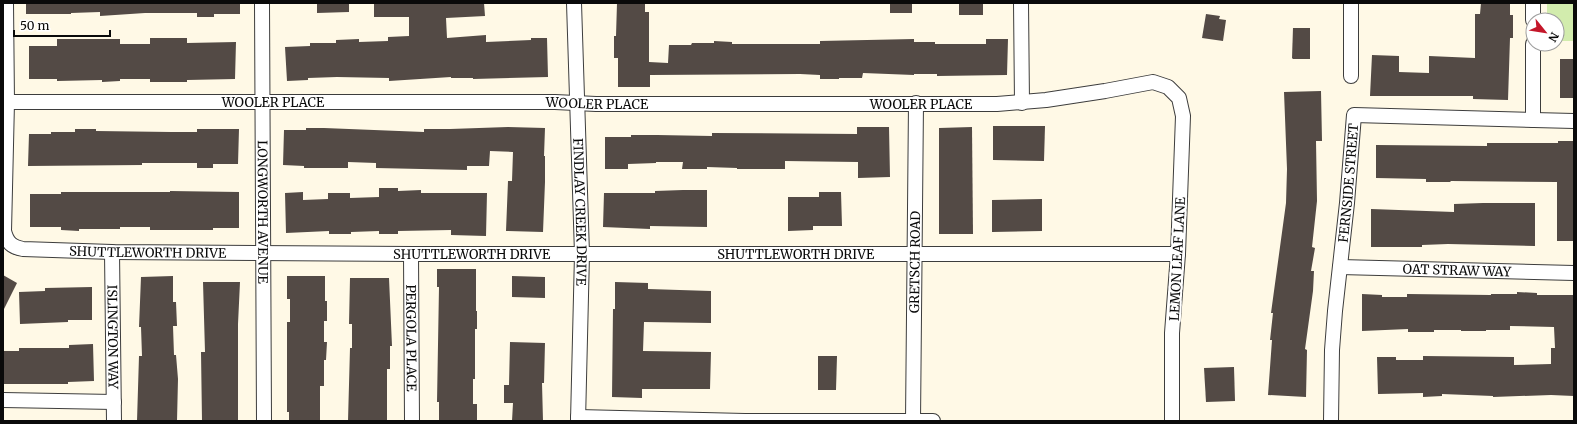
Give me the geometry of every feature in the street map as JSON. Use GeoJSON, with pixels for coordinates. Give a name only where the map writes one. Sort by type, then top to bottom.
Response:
{"type":"FeatureCollection","features":[{"type":"Feature","properties":{"kind":"street","name":"SHUTTLEWORTH DRIVE"},"geometry":{"type":"LineString","coordinates":[[6,3],[7,102],[4,231],[9,243],[15,248],[112,252],[411,254],[1178,254]]}},
{"type":"Feature","properties":{"kind":"street","name":"LONGWORTH AVENUE"},"geometry":{"type":"LineString","coordinates":[[262,3],[264,421]]}},
{"type":"Feature","properties":{"kind":"street","name":"FINDLAY CREEK DRIVE"},"geometry":{"type":"LineString","coordinates":[[574,3],[582,254],[578,419]]}},
{"type":"Feature","properties":{"kind":"street"},"geometry":{"type":"LineString","coordinates":[[1021,3],[1022,103]]}},
{"type":"Feature","properties":{"kind":"street"},"geometry":{"type":"LineString","coordinates":[[1351,3],[1351,76]]}},
{"type":"Feature","properties":{"kind":"street"},"geometry":{"type":"LineString","coordinates":[[1533,52],[1533,120]]}},
{"type":"Feature","properties":{"kind":"street","name":"WOOLER PLACE"},"geometry":{"type":"LineString","coordinates":[[7,102],[1022,103],[1105,91],[1153,82],[1168,87],[1179,98]]}},
{"type":"Feature","properties":{"kind":"street","name":"LEMON LEAF LANE"},"geometry":{"type":"LineString","coordinates":[[1172,421],[1172,333],[1178,254],[1183,116],[1179,98]]}},
{"type":"Feature","properties":{"kind":"street","name":"GRETSCH ROAD"},"geometry":{"type":"LineString","coordinates":[[912,421],[916,103]]}},
{"type":"Feature","properties":{"kind":"street","name":"FERNSIDE STREET"},"geometry":{"type":"LineString","coordinates":[[1331,421],[1332,350],[1354,115],[1574,121]]}},
{"type":"Feature","properties":{"kind":"street","name":"ISLINGTON WAY"},"geometry":{"type":"LineString","coordinates":[[112,252],[114,421]]}},
{"type":"Feature","properties":{"kind":"street","name":"PERGOLA PLACE"},"geometry":{"type":"LineString","coordinates":[[411,254],[412,421]]}},
{"type":"Feature","properties":{"kind":"street","name":"OAT STRAW WAY"},"geometry":{"type":"LineString","coordinates":[[1340,267],[1574,273]]}},
{"type":"Feature","properties":{"kind":"street"},"geometry":{"type":"LineString","coordinates":[[3,400],[114,402]]}},
{"type":"Feature","properties":{"kind":"street"},"geometry":{"type":"LineString","coordinates":[[578,419],[933,421]]}},
{"type":"Feature","properties":{"kind":"green space"},"geometry":{"type":"Polygon","coordinates":[[[1547,3],[1574,3],[1574,41],[1565,41],[1565,12],[1547,12],[1547,3]]]}},
{"type":"Feature","properties":{"kind":"building"},"geometry":{"type":"Polygon","coordinates":[[[26,3],[240,3],[240,14],[214,14],[214,17],[197,17],[197,13],[145,13],[100,16],[100,12],[71,14],[26,14],[26,3]]]}},
{"type":"Feature","properties":{"kind":"building"},"geometry":{"type":"Polygon","coordinates":[[[317,3],[349,3],[349,12],[317,13],[317,3]]]}},
{"type":"Feature","properties":{"kind":"building"},"geometry":{"type":"Polygon","coordinates":[[[374,3],[484,3],[485,16],[446,18],[447,38],[486,35],[486,42],[547,38],[548,77],[473,79],[451,77],[389,81],[389,78],[337,77],[308,78],[308,80],[287,81],[285,47],[310,46],[310,43],[336,43],[336,40],[359,39],[359,42],[388,41],[388,37],[409,36],[409,17],[374,17],[374,3]]]}},
{"type":"Feature","properties":{"kind":"building"},"geometry":{"type":"Polygon","coordinates":[[[617,3],[645,3],[645,12],[649,12],[649,62],[668,63],[669,45],[714,43],[714,41],[732,42],[732,44],[820,44],[820,41],[914,39],[914,42],[935,42],[935,44],[986,44],[986,39],[1008,39],[1007,75],[937,76],[937,74],[914,75],[863,73],[862,78],[820,79],[820,75],[800,74],[650,75],[650,87],[618,87],[618,58],[614,58],[617,3]]]}},
{"type":"Feature","properties":{"kind":"building"},"geometry":{"type":"Polygon","coordinates":[[[890,3],[912,3],[912,13],[890,13],[890,3]]]}},
{"type":"Feature","properties":{"kind":"building"},"geometry":{"type":"Polygon","coordinates":[[[959,3],[983,3],[983,15],[959,15],[959,3]]]}},
{"type":"Feature","properties":{"kind":"building"},"geometry":{"type":"Polygon","coordinates":[[[1481,3],[1510,3],[1510,15],[1513,15],[1513,38],[1510,38],[1508,100],[1473,99],[1473,96],[1370,96],[1372,55],[1399,56],[1399,72],[1429,73],[1429,56],[1475,58],[1475,14],[1480,14],[1481,3]]]}},
{"type":"Feature","properties":{"kind":"building"},"geometry":{"type":"Polygon","coordinates":[[[1206,14],[1220,16],[1219,19],[1226,20],[1223,41],[1202,38],[1206,14]]]}},
{"type":"Feature","properties":{"kind":"building"},"geometry":{"type":"Polygon","coordinates":[[[1293,28],[1310,28],[1310,59],[1292,58],[1293,28]]]}},
{"type":"Feature","properties":{"kind":"building"},"geometry":{"type":"Polygon","coordinates":[[[150,38],[187,38],[187,43],[236,42],[235,79],[187,80],[187,82],[150,82],[150,79],[120,79],[120,81],[102,82],[102,80],[57,81],[57,79],[29,79],[29,46],[57,46],[57,39],[120,39],[120,44],[150,44],[150,38]]]}},
{"type":"Feature","properties":{"kind":"building"},"geometry":{"type":"Polygon","coordinates":[[[1560,59],[1574,59],[1574,98],[1560,98],[1560,59]]]}},
{"type":"Feature","properties":{"kind":"building"},"geometry":{"type":"Polygon","coordinates":[[[1321,91],[1322,141],[1316,141],[1317,201],[1312,247],[1315,248],[1311,271],[1314,271],[1313,291],[1305,349],[1307,350],[1306,397],[1268,395],[1272,340],[1270,340],[1273,313],[1271,313],[1286,203],[1287,169],[1284,92],[1321,91]]]}},
{"type":"Feature","properties":{"kind":"building"},"geometry":{"type":"Polygon","coordinates":[[[993,126],[1045,126],[1044,161],[993,160],[993,126]]]}},
{"type":"Feature","properties":{"kind":"building"},"geometry":{"type":"Polygon","coordinates":[[[508,127],[545,128],[543,232],[506,231],[508,181],[512,181],[513,152],[490,151],[489,166],[467,166],[467,170],[376,168],[376,163],[348,162],[348,168],[304,168],[304,166],[283,165],[284,130],[324,128],[424,132],[424,129],[508,127]]]}},
{"type":"Feature","properties":{"kind":"building"},"geometry":{"type":"Polygon","coordinates":[[[857,127],[889,127],[890,177],[858,178],[858,162],[785,161],[785,169],[737,169],[707,167],[707,169],[682,169],[683,162],[656,162],[628,164],[628,169],[605,169],[605,137],[631,137],[631,135],[712,136],[712,133],[857,134],[857,127]]]}},
{"type":"Feature","properties":{"kind":"building"},"geometry":{"type":"Polygon","coordinates":[[[972,127],[973,234],[939,234],[939,128],[972,127]]]}},
{"type":"Feature","properties":{"kind":"building"},"geometry":{"type":"Polygon","coordinates":[[[75,129],[96,129],[96,131],[197,132],[197,129],[239,129],[238,164],[213,164],[213,168],[197,168],[197,163],[28,166],[29,134],[75,132],[75,129]]]}},
{"type":"Feature","properties":{"kind":"building"},"geometry":{"type":"Polygon","coordinates":[[[1558,141],[1574,141],[1574,241],[1557,241],[1557,182],[1426,182],[1426,179],[1376,178],[1376,145],[1487,146],[1487,143],[1558,143],[1558,141]]]}},
{"type":"Feature","properties":{"kind":"building"},"geometry":{"type":"Polygon","coordinates":[[[379,188],[398,188],[398,191],[421,190],[421,193],[487,193],[486,236],[451,235],[451,230],[398,231],[398,234],[379,234],[379,231],[351,232],[351,234],[329,234],[329,231],[286,233],[285,193],[303,192],[303,200],[328,199],[328,193],[350,193],[350,198],[379,197],[379,188]]]}},
{"type":"Feature","properties":{"kind":"building"},"geometry":{"type":"Polygon","coordinates":[[[707,190],[707,227],[650,226],[650,229],[603,227],[604,193],[655,193],[655,191],[707,190]]]}},
{"type":"Feature","properties":{"kind":"building"},"geometry":{"type":"Polygon","coordinates":[[[61,192],[239,192],[239,228],[213,228],[213,230],[150,230],[150,227],[120,227],[120,229],[79,229],[79,231],[61,230],[61,227],[30,227],[30,194],[61,194],[61,192]]]}},
{"type":"Feature","properties":{"kind":"building"},"geometry":{"type":"Polygon","coordinates":[[[819,192],[841,192],[842,226],[813,226],[813,230],[788,231],[788,197],[819,197],[819,192]]]}},
{"type":"Feature","properties":{"kind":"building"},"geometry":{"type":"Polygon","coordinates":[[[1042,199],[1042,231],[992,232],[992,200],[1042,199]]]}},
{"type":"Feature","properties":{"kind":"building"},"geometry":{"type":"Polygon","coordinates":[[[1535,203],[1535,246],[1448,244],[1422,245],[1422,247],[1371,247],[1371,209],[1454,212],[1454,204],[1535,203]]]}},
{"type":"Feature","properties":{"kind":"building"},"geometry":{"type":"Polygon","coordinates":[[[437,269],[476,269],[477,329],[475,329],[475,379],[473,379],[473,404],[477,404],[477,421],[439,421],[439,402],[437,402],[439,287],[437,287],[437,269]]]}},
{"type":"Feature","properties":{"kind":"building"},"geometry":{"type":"Polygon","coordinates":[[[3,275],[17,283],[3,311],[3,275]]]}},
{"type":"Feature","properties":{"kind":"building"},"geometry":{"type":"Polygon","coordinates":[[[173,276],[173,302],[176,302],[177,326],[173,326],[174,355],[176,355],[178,379],[177,421],[137,421],[139,356],[142,356],[141,327],[139,327],[141,277],[173,276]]]}},
{"type":"Feature","properties":{"kind":"building"},"geometry":{"type":"Polygon","coordinates":[[[287,276],[325,276],[327,321],[324,321],[324,342],[327,342],[326,360],[324,360],[324,386],[320,386],[320,421],[289,421],[289,412],[287,412],[287,322],[290,322],[290,299],[287,299],[287,276]]]}},
{"type":"Feature","properties":{"kind":"building"},"geometry":{"type":"Polygon","coordinates":[[[512,276],[545,277],[545,298],[512,297],[512,276]]]}},
{"type":"Feature","properties":{"kind":"building"},"geometry":{"type":"Polygon","coordinates":[[[350,278],[389,278],[392,346],[390,346],[390,369],[387,369],[387,421],[348,421],[350,348],[352,348],[352,324],[349,324],[350,278]]]}},
{"type":"Feature","properties":{"kind":"building"},"geometry":{"type":"Polygon","coordinates":[[[203,282],[240,282],[238,324],[238,421],[202,421],[201,352],[205,352],[203,282]]]}},
{"type":"Feature","properties":{"kind":"building"},"geometry":{"type":"Polygon","coordinates":[[[615,282],[648,283],[648,289],[711,291],[711,323],[644,322],[643,351],[711,352],[710,389],[642,389],[642,398],[612,397],[613,309],[615,309],[615,282]]]}},
{"type":"Feature","properties":{"kind":"building"},"geometry":{"type":"Polygon","coordinates":[[[92,287],[92,320],[68,320],[68,322],[20,324],[19,292],[45,291],[45,288],[92,287]]]}},
{"type":"Feature","properties":{"kind":"building"},"geometry":{"type":"Polygon","coordinates":[[[1517,292],[1537,293],[1537,295],[1574,295],[1574,396],[1551,395],[1493,397],[1442,394],[1442,396],[1423,397],[1423,393],[1378,394],[1377,357],[1396,357],[1396,360],[1423,360],[1423,356],[1514,357],[1514,365],[1551,364],[1551,348],[1555,348],[1554,327],[1510,326],[1510,330],[1486,331],[1434,330],[1434,332],[1408,332],[1408,329],[1362,331],[1362,294],[1382,295],[1382,297],[1407,297],[1407,294],[1491,295],[1517,294],[1517,292]]]}},
{"type":"Feature","properties":{"kind":"building"},"geometry":{"type":"Polygon","coordinates":[[[510,342],[545,343],[544,383],[542,383],[543,421],[512,421],[513,403],[504,403],[504,385],[509,385],[510,342]]]}},
{"type":"Feature","properties":{"kind":"building"},"geometry":{"type":"Polygon","coordinates":[[[93,344],[94,381],[68,382],[68,384],[3,384],[3,351],[19,351],[19,348],[69,348],[69,345],[93,344]]]}},
{"type":"Feature","properties":{"kind":"building"},"geometry":{"type":"Polygon","coordinates":[[[818,356],[837,356],[836,390],[818,390],[818,356]]]}},
{"type":"Feature","properties":{"kind":"building"},"geometry":{"type":"Polygon","coordinates":[[[1234,367],[1235,401],[1206,402],[1204,368],[1234,367]]]}}]}
